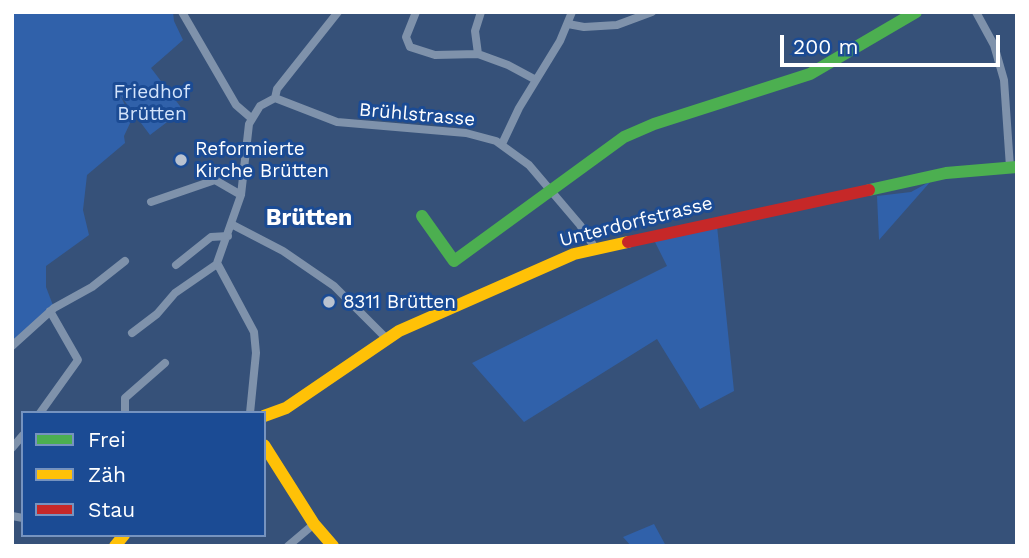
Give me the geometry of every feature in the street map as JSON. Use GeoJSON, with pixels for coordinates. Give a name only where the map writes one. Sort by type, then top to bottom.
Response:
{"type":"FeatureCollection","features":[{"type":"Feature","properties":{"kind":"street"},"geometry":{"type":"LineString","coordinates":[[182,12],[236,105],[251,118]]}},
{"type":"Feature","properties":{"kind":"street"},"geometry":{"type":"LineString","coordinates":[[132,333],[157,314],[184,286],[217,264],[233,225],[241,195],[245,138],[251,118],[263,104],[275,98],[277,89],[338,12]]}},
{"type":"Feature","properties":{"kind":"street"},"geometry":{"type":"LineString","coordinates":[[416,12],[406,37],[410,47],[435,55],[478,54],[508,65],[536,80]]}},
{"type":"Feature","properties":{"kind":"street"},"geometry":{"type":"LineString","coordinates":[[478,54],[475,31],[481,12]]}},
{"type":"Feature","properties":{"kind":"street"},"geometry":{"type":"LineString","coordinates":[[502,144],[572,12]]}},
{"type":"Feature","properties":{"kind":"street"},"geometry":{"type":"LineString","coordinates":[[568,23],[584,27],[617,25],[652,12]]}},
{"type":"Feature","properties":{"kind":"street"},"geometry":{"type":"LineString","coordinates":[[422,215],[454,261],[551,191],[596,154],[624,137],[654,124],[810,74],[916,12]]}},
{"type":"Feature","properties":{"kind":"street"},"geometry":{"type":"LineString","coordinates":[[976,12],[995,45],[1003,71],[1013,167]]}},
{"type":"Feature","properties":{"kind":"street","name":"Brühlstrasse"},"geometry":{"type":"LineString","coordinates":[[275,98],[337,122],[475,134],[502,144],[529,165],[580,225],[595,248]]}},
{"type":"Feature","properties":{"kind":"street","name":"Unterdorfstrasse"},"geometry":{"type":"LineString","coordinates":[[266,415],[286,408],[386,338],[550,263],[595,248],[946,173],[1013,167]]}},
{"type":"Feature","properties":{"kind":"street"},"geometry":{"type":"LineString","coordinates":[[152,202],[215,180],[241,195]]}},
{"type":"Feature","properties":{"kind":"street"},"geometry":{"type":"LineString","coordinates":[[233,225],[283,251],[334,286],[386,338]]}},
{"type":"Feature","properties":{"kind":"street"},"geometry":{"type":"LineString","coordinates":[[176,265],[211,237],[228,236]]}},
{"type":"Feature","properties":{"kind":"street"},"geometry":{"type":"LineString","coordinates":[[12,346],[52,309],[92,287],[125,261]]}},
{"type":"Feature","properties":{"kind":"street"},"geometry":{"type":"LineString","coordinates":[[217,264],[254,332],[256,353],[250,411]]}},
{"type":"Feature","properties":{"kind":"street"},"geometry":{"type":"LineString","coordinates":[[41,411],[78,360],[52,309]]}},
{"type":"Feature","properties":{"kind":"street"},"geometry":{"type":"LineString","coordinates":[[125,411],[125,398],[165,363]]}},
{"type":"Feature","properties":{"kind":"street"},"geometry":{"type":"LineString","coordinates":[[266,448],[314,524],[333,546]]}},
{"type":"Feature","properties":{"kind":"street"},"geometry":{"type":"LineString","coordinates":[[288,546],[314,524]]}},
{"type":"Feature","properties":{"kind":"green space","name":"Friedhof Brütten"},"geometry":{"type":"Polygon","coordinates":[[[12,12],[173,12],[183,40],[151,68],[183,110],[150,135],[120,95],[132,119],[124,136],[125,143],[87,175],[83,210],[89,235],[46,266],[46,287],[54,308],[12,346],[12,12]]]}},
{"type":"Feature","properties":{"kind":"green space"},"geometry":{"type":"Polygon","coordinates":[[[931,181],[879,240],[877,196],[911,192],[931,181]]]}},
{"type":"Feature","properties":{"kind":"green space"},"geometry":{"type":"Polygon","coordinates":[[[717,226],[734,391],[700,409],[657,339],[524,422],[472,363],[667,266],[654,240],[717,226]]]}},
{"type":"Feature","properties":{"kind":"green space"},"geometry":{"type":"Polygon","coordinates":[[[654,524],[666,546],[631,546],[623,537],[654,524]]]}},
{"type":"Feature","properties":{"kind":"traffic: fast"},"geometry":{"type":"LineString","coordinates":[[422,216],[454,261],[624,137],[654,124],[810,74],[916,12]]}},
{"type":"Feature","properties":{"kind":"traffic: fast"},"geometry":{"type":"LineString","coordinates":[[869,190],[946,173],[1017,167]]}},
{"type":"Feature","properties":{"kind":"traffic: slow"},"geometry":{"type":"LineString","coordinates":[[266,415],[286,408],[399,331],[574,254],[628,242]]}},
{"type":"Feature","properties":{"kind":"traffic: slow"},"geometry":{"type":"LineString","coordinates":[[266,448],[314,524],[333,546]]}},
{"type":"Feature","properties":{"kind":"traffic: slow"},"geometry":{"type":"LineString","coordinates":[[115,546],[122,537]]}},
{"type":"Feature","properties":{"kind":"traffic: jam"},"geometry":{"type":"LineString","coordinates":[[628,242],[869,190]]}},
{"type":"Feature","properties":{"kind":"place","name":"Reformierte Kirche Brütten"},"geometry":{"type":"Point","coordinates":[181,160]}},
{"type":"Feature","properties":{"kind":"place","name":"8311 Brütten"},"geometry":{"type":"Point","coordinates":[329,302]}},
{"type":"Feature","properties":{"kind":"district","name":"Brütten"},"geometry":{"type":"Point","coordinates":[309,218]}}]}
